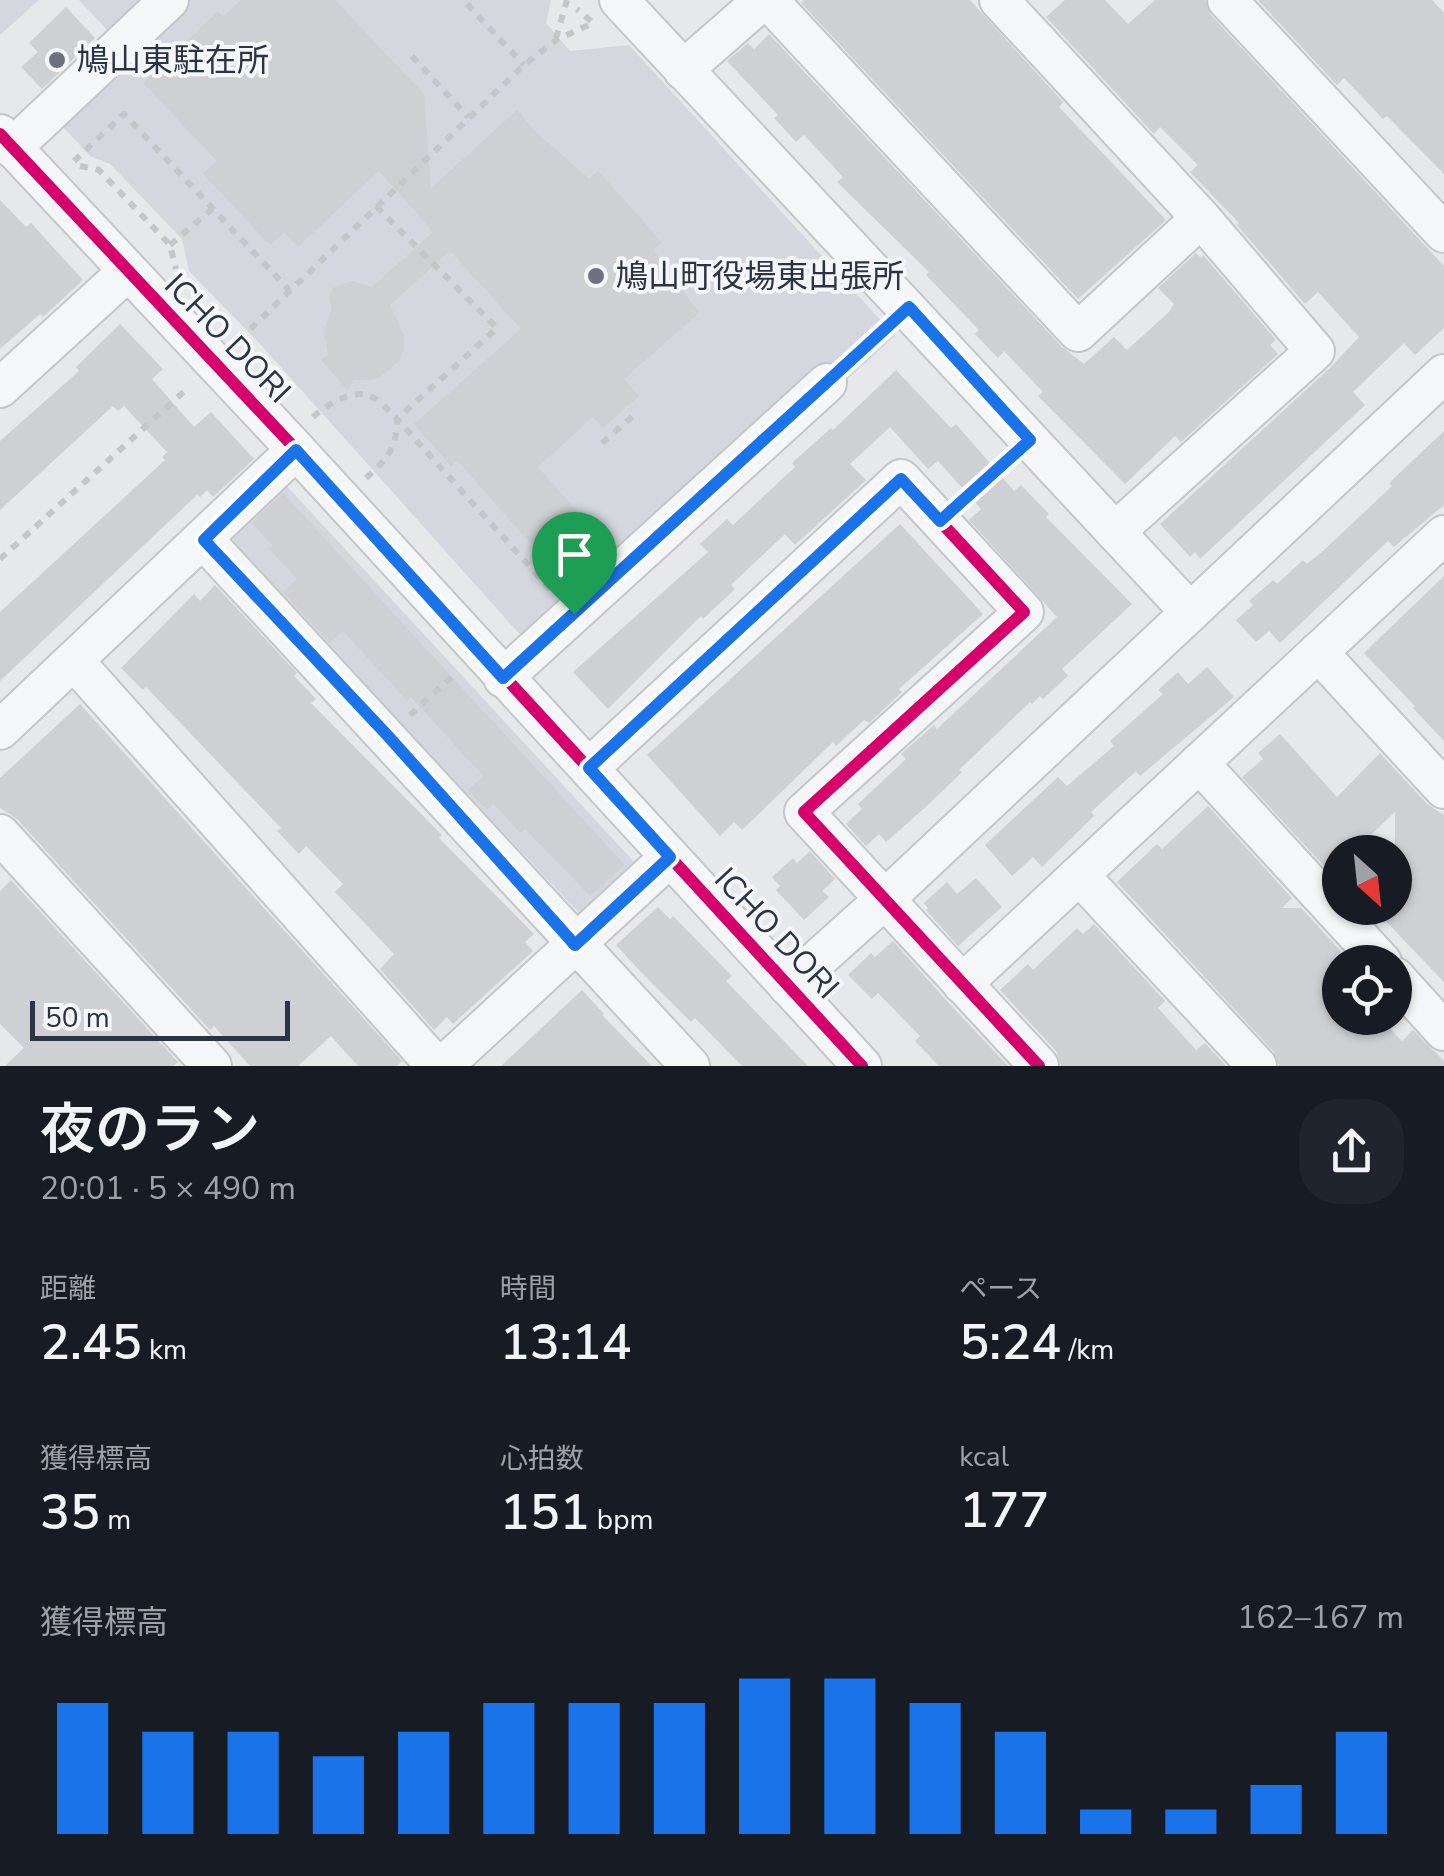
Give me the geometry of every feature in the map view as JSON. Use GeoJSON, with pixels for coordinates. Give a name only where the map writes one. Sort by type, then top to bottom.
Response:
{"type":"FeatureCollection","features":[{"type":"Feature","properties":{"kind":"street"},"geometry":{"type":"LineString","coordinates":[[6,141],[170,0]]}},
{"type":"Feature","properties":{"kind":"street"},"geometry":{"type":"LineString","coordinates":[[683,70],[766,0],[1078,332],[1200,218]]}},
{"type":"Feature","properties":{"kind":"street"},"geometry":{"type":"LineString","coordinates":[[998,0],[1200,218],[1316,351],[1115,532]]}},
{"type":"Feature","properties":{"kind":"street"},"geometry":{"type":"LineString","coordinates":[[1226,0],[1444,233]]}},
{"type":"Feature","properties":{"kind":"street"},"geometry":{"type":"LineString","coordinates":[[606,12],[683,70],[909,307],[1190,612]]}},
{"type":"Feature","properties":{"kind":"street","name":"ICHO DORI"},"geometry":{"type":"LineString","coordinates":[[6,141],[127,272],[302,436],[491,665],[862,1066]]}},
{"type":"Feature","properties":{"kind":"street"},"geometry":{"type":"LineString","coordinates":[[0,388],[127,272]]}},
{"type":"Feature","properties":{"kind":"street"},"geometry":{"type":"LineString","coordinates":[[788,986],[885,900],[1444,374]]}},
{"type":"Feature","properties":{"kind":"street"},"geometry":{"type":"LineString","coordinates":[[491,665],[574,614],[826,383]]}},
{"type":"Feature","properties":{"kind":"street"},"geometry":{"type":"LineString","coordinates":[[0,730],[204,540],[302,436]]}},
{"type":"Feature","properties":{"kind":"street"},"geometry":{"type":"LineString","coordinates":[[589,768],[901,479],[1024,612],[804,812],[1039,1066]]}},
{"type":"Feature","properties":{"kind":"street"},"geometry":{"type":"LineString","coordinates":[[962,984],[1444,534]]}},
{"type":"Feature","properties":{"kind":"street"},"geometry":{"type":"LineString","coordinates":[[204,540],[690,1066]]}},
{"type":"Feature","properties":{"kind":"street"},"geometry":{"type":"LineString","coordinates":[[1318,652],[1444,789]]}},
{"type":"Feature","properties":{"kind":"street"},"geometry":{"type":"LineString","coordinates":[[74,661],[440,1066],[670,857]]}},
{"type":"Feature","properties":{"kind":"street"},"geometry":{"type":"LineString","coordinates":[[1199,763],[1366,945]]}},
{"type":"Feature","properties":{"kind":"street"},"geometry":{"type":"LineString","coordinates":[[0,834],[212,1066]]}},
{"type":"Feature","properties":{"kind":"street"},"geometry":{"type":"LineString","coordinates":[[1079,875],[1257,1066]]}},
{"type":"Feature","properties":{"kind":"street"},"geometry":{"type":"LineString","coordinates":[[1412,996],[1444,1031]]}},
{"type":"Feature","properties":{"kind":"path"},"geometry":{"type":"LineString","coordinates":[[556,40],[568,0],[577,9],[587,0]]}},
{"type":"Feature","properties":{"kind":"path"},"geometry":{"type":"LineString","coordinates":[[466,4],[524,65]]}},
{"type":"Feature","properties":{"kind":"path"},"geometry":{"type":"LineString","coordinates":[[235,344],[524,65],[556,40],[606,12]]}},
{"type":"Feature","properties":{"kind":"path"},"geometry":{"type":"LineString","coordinates":[[412,56],[469,118]]}},
{"type":"Feature","properties":{"kind":"path"},"geometry":{"type":"LineString","coordinates":[[74,160],[124,114],[288,290]]}},
{"type":"Feature","properties":{"kind":"path"},"geometry":{"type":"LineString","coordinates":[[364,480],[390,456],[397,441],[397,419],[497,328],[376,206]]}},
{"type":"Feature","properties":{"kind":"path"},"geometry":{"type":"LineString","coordinates":[[170,245],[212,208]]}},
{"type":"Feature","properties":{"kind":"path"},"geometry":{"type":"LineString","coordinates":[[826,383],[909,307]]}},
{"type":"Feature","properties":{"kind":"path"},"geometry":{"type":"LineString","coordinates":[[0,558],[197,380]]}},
{"type":"Feature","properties":{"kind":"path"},"geometry":{"type":"LineString","coordinates":[[302,436],[330,403],[360,394],[372,396],[574,614]]}},
{"type":"Feature","properties":{"kind":"path"},"geometry":{"type":"LineString","coordinates":[[602,443],[633,416]]}},
{"type":"Feature","properties":{"kind":"path"},"geometry":{"type":"LineString","coordinates":[[940,521],[1030,440]]}},
{"type":"Feature","properties":{"kind":"path"},"geometry":{"type":"LineString","coordinates":[[409,716],[491,665]]}},
{"type":"Feature","properties":{"kind":"shaded area"},"geometry":{"type":"Polygon","coordinates":[[[0,0],[39,0],[0,35],[0,0]]]}},
{"type":"Feature","properties":{"kind":"shaded area"},"geometry":{"type":"Polygon","coordinates":[[[79,0],[551,0],[546,23],[570,51],[629,45],[895,336],[540,657],[262,346],[189,271],[182,239],[110,164],[90,156],[42,104],[114,37],[79,0]]]}},
{"type":"Feature","properties":{"kind":"shaded area"},"geometry":{"type":"Polygon","coordinates":[[[284,483],[636,864],[581,915],[233,546],[235,528],[284,483]]]}},
{"type":"Feature","properties":{"kind":"building"},"geometry":{"type":"Polygon","coordinates":[[[241,0],[335,0],[424,94],[431,188],[517,110],[589,179],[598,171],[662,242],[653,250],[699,313],[624,379],[639,396],[603,428],[593,417],[538,467],[607,544],[577,571],[555,547],[543,558],[457,460],[451,466],[414,424],[521,329],[450,251],[390,305],[404,336],[399,361],[380,377],[353,380],[348,391],[321,360],[328,355],[324,330],[332,310],[329,297],[333,288],[352,281],[372,287],[433,232],[379,171],[298,247],[284,232],[270,245],[203,174],[217,161],[143,83],[218,11],[223,17],[241,0]]]}},
{"type":"Feature","properties":{"kind":"building"},"geometry":{"type":"Polygon","coordinates":[[[970,0],[1063,102],[1059,107],[1166,220],[1078,299],[801,3],[970,0]]]}},
{"type":"Feature","properties":{"kind":"building"},"geometry":{"type":"Polygon","coordinates":[[[1065,0],[1105,0],[1128,24],[1155,0],[1205,0],[1211,15],[1444,266],[1444,328],[1415,355],[1404,343],[1353,392],[1365,405],[1200,559],[1195,552],[1190,557],[1160,524],[1359,337],[1318,292],[1305,304],[1239,223],[1190,172],[1198,165],[1160,127],[1154,134],[1046,17],[1065,0]]]}},
{"type":"Feature","properties":{"kind":"building"},"geometry":{"type":"Polygon","coordinates":[[[1258,0],[1432,0],[1444,13],[1444,174],[1344,78],[1337,85],[1258,0]]]}},
{"type":"Feature","properties":{"kind":"building","name":"鳩山東駐在所"},"geometry":{"type":"Polygon","coordinates":[[[66,7],[95,38],[42,89],[21,67],[38,52],[29,43],[66,7]]]}},
{"type":"Feature","properties":{"kind":"building"},"geometry":{"type":"Polygon","coordinates":[[[769,34],[1062,347],[1084,364],[1114,337],[1127,350],[1169,312],[1174,304],[1158,288],[1196,253],[1201,258],[1203,255],[1276,340],[1270,345],[1278,354],[1181,442],[1175,436],[1125,484],[1038,396],[1043,392],[1004,351],[998,358],[975,334],[979,330],[926,275],[929,272],[837,182],[843,177],[804,135],[796,142],[774,118],[778,115],[727,61],[748,43],[754,49],[769,34]]]}},
{"type":"Feature","properties":{"kind":"building"},"geometry":{"type":"Polygon","coordinates":[[[0,200],[26,227],[31,223],[83,280],[0,349],[0,200]]]}},
{"type":"Feature","properties":{"kind":"building"},"geometry":{"type":"Polygon","coordinates":[[[120,324],[163,369],[152,379],[194,427],[211,412],[254,459],[213,497],[207,490],[200,497],[197,495],[0,681],[0,612],[165,460],[162,457],[167,452],[124,406],[118,411],[113,406],[0,510],[0,441],[79,371],[76,367],[120,324]]]}},
{"type":"Feature","properties":{"kind":"building"},"geometry":{"type":"Polygon","coordinates":[[[896,370],[951,428],[956,424],[1014,491],[1021,485],[1049,514],[1046,517],[1132,604],[1062,669],[1068,676],[1043,699],[1040,696],[1030,702],[928,805],[886,842],[879,834],[866,846],[846,824],[862,809],[858,804],[906,759],[901,754],[934,725],[937,729],[1057,617],[969,520],[981,509],[938,461],[928,469],[890,427],[850,464],[866,480],[795,545],[785,534],[731,585],[735,589],[703,619],[701,616],[608,709],[573,672],[708,552],[700,544],[727,519],[733,525],[795,467],[792,463],[896,370]]]}},
{"type":"Feature","properties":{"kind":"building"},"geometry":{"type":"Polygon","coordinates":[[[1444,431],[1444,505],[1394,547],[1388,541],[1280,643],[1269,631],[1256,642],[1236,620],[1253,605],[1249,601],[1273,580],[1277,584],[1303,560],[1307,564],[1324,550],[1444,431]]]}},
{"type":"Feature","properties":{"kind":"building"},"geometry":{"type":"Polygon","coordinates":[[[283,493],[625,865],[590,896],[525,829],[520,833],[494,804],[487,810],[468,790],[483,776],[411,697],[407,701],[343,631],[330,643],[283,592],[297,579],[269,549],[273,546],[252,523],[283,493]]]}},
{"type":"Feature","properties":{"kind":"building"},"geometry":{"type":"Polygon","coordinates":[[[900,524],[983,614],[899,689],[902,692],[869,723],[864,720],[836,746],[833,742],[742,830],[734,822],[720,836],[647,755],[900,524]]]}},
{"type":"Feature","properties":{"kind":"building"},"geometry":{"type":"Polygon","coordinates":[[[1444,576],[1444,741],[1364,653],[1444,576]]]}},
{"type":"Feature","properties":{"kind":"building"},"geometry":{"type":"Polygon","coordinates":[[[215,585],[297,673],[294,676],[316,699],[311,703],[534,934],[525,942],[533,951],[453,1024],[447,1017],[434,1030],[380,969],[394,954],[335,892],[343,884],[306,846],[299,854],[277,831],[281,828],[146,687],[143,690],[121,668],[194,594],[200,601],[215,585]]]}},
{"type":"Feature","properties":{"kind":"building"},"geometry":{"type":"Polygon","coordinates":[[[1207,667],[1234,697],[1140,776],[1136,771],[1091,812],[1094,816],[1042,867],[1033,857],[1012,876],[985,845],[1058,777],[1067,786],[1114,746],[1110,741],[1163,694],[1158,690],[1178,672],[1188,684],[1207,667]]]}},
{"type":"Feature","properties":{"kind":"building"},"geometry":{"type":"Polygon","coordinates":[[[80,704],[402,1061],[397,1066],[358,1066],[331,1036],[298,1066],[250,1066],[214,1026],[210,1030],[17,819],[0,808],[0,778],[80,704]]]}},
{"type":"Feature","properties":{"kind":"building"},"geometry":{"type":"Polygon","coordinates":[[[1280,734],[1337,797],[1380,753],[1427,804],[1444,815],[1444,982],[1389,925],[1412,925],[1412,835],[1395,835],[1395,812],[1371,835],[1322,835],[1322,864],[1242,777],[1263,759],[1258,753],[1280,734]]]}},
{"type":"Feature","properties":{"kind":"building"},"geometry":{"type":"Polygon","coordinates":[[[1208,806],[1292,898],[1282,908],[1301,908],[1335,945],[1322,945],[1322,1035],[1396,1035],[1402,1041],[1413,1030],[1444,1061],[1444,1066],[1279,1066],[1273,1051],[1117,882],[1157,844],[1162,849],[1208,806]]]}},
{"type":"Feature","properties":{"kind":"building"},"geometry":{"type":"Polygon","coordinates":[[[810,851],[835,879],[822,891],[829,897],[804,920],[776,890],[780,886],[772,877],[793,858],[797,863],[810,851]]]}},
{"type":"Feature","properties":{"kind":"building"},"geometry":{"type":"Polygon","coordinates":[[[976,878],[1002,907],[958,946],[924,903],[947,882],[957,894],[976,878]]]}},
{"type":"Feature","properties":{"kind":"building"},"geometry":{"type":"Polygon","coordinates":[[[11,880],[178,1062],[173,1066],[5,1066],[24,1048],[0,1024],[0,891],[11,880]]]}},
{"type":"Feature","properties":{"kind":"building"},"geometry":{"type":"Polygon","coordinates":[[[658,907],[670,919],[673,916],[732,976],[726,981],[808,1066],[742,1066],[695,1018],[691,1022],[642,973],[616,945],[658,907]]]}},
{"type":"Feature","properties":{"kind":"building"},"geometry":{"type":"Polygon","coordinates":[[[1094,924],[1165,1001],[1158,1008],[1196,1050],[1205,1043],[1226,1066],[1061,1066],[1056,1051],[1000,990],[1028,964],[1033,970],[1077,928],[1083,934],[1094,924]]]}},
{"type":"Feature","properties":{"kind":"building"},"geometry":{"type":"Polygon","coordinates":[[[893,941],[1008,1066],[939,1066],[915,1041],[920,1036],[878,993],[872,999],[848,975],[871,953],[875,957],[893,941]]]}},
{"type":"Feature","properties":{"kind":"building"},"geometry":{"type":"Polygon","coordinates":[[[582,990],[652,1066],[501,1066],[582,990]]]}},
{"type":"Feature","properties":{"kind":"cycle path"},"geometry":{"type":"LineString","coordinates":[[0,134],[862,1066]]}},
{"type":"Feature","properties":{"kind":"cycle path"},"geometry":{"type":"LineString","coordinates":[[589,768],[901,479],[1024,612],[804,812],[1039,1066]]}},
{"type":"Feature","properties":{"kind":"place","name":"鳩山東駐在所"},"geometry":{"type":"Point","coordinates":[57,60]}},
{"type":"Feature","properties":{"kind":"place","name":"鳩山町役場東出張所"},"geometry":{"type":"Point","coordinates":[596,276]}},
{"type":"Feature","properties":{"kind":"route"},"geometry":{"type":"LineString","coordinates":[[909,307],[1030,440],[940,521],[901,479],[589,768],[670,857],[575,945],[388,736],[204,540],[296,450],[503,678],[574,614],[909,307]]}}]}
